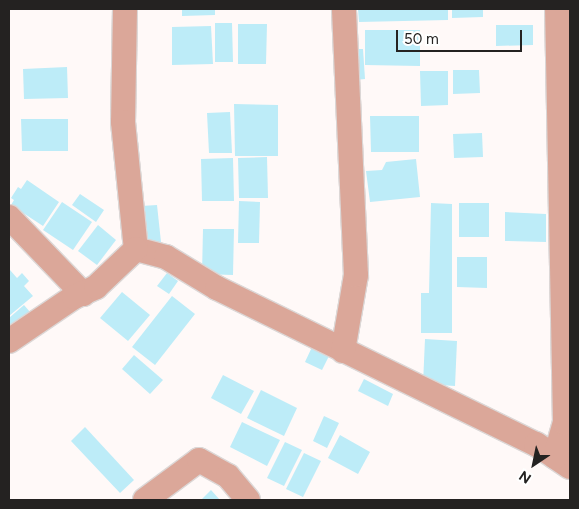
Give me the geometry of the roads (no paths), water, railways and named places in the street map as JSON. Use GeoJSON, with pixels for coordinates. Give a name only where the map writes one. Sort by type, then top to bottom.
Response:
{"type":"FeatureCollection","features":[{"type":"Feature","properties":{"kind":"street"},"geometry":{"type":"LineString","coordinates":[[125,9],[123,122],[136,249]]}},
{"type":"Feature","properties":{"kind":"street"},"geometry":{"type":"LineString","coordinates":[[343,351],[353,309],[356,275],[344,9]]}},
{"type":"Feature","properties":{"kind":"street"},"geometry":{"type":"LineString","coordinates":[[557,9],[565,423],[563,462]]}},
{"type":"Feature","properties":{"kind":"street"},"geometry":{"type":"LineString","coordinates":[[9,217],[83,294]]}},
{"type":"Feature","properties":{"kind":"street"},"geometry":{"type":"LineString","coordinates":[[9,341],[96,287],[136,249]]}},
{"type":"Feature","properties":{"kind":"street"},"geometry":{"type":"LineString","coordinates":[[136,249],[166,257],[216,288],[536,444],[563,462]]}},
{"type":"Feature","properties":{"kind":"street"},"geometry":{"type":"LineString","coordinates":[[145,500],[199,460],[228,476],[248,500]]}}]}
